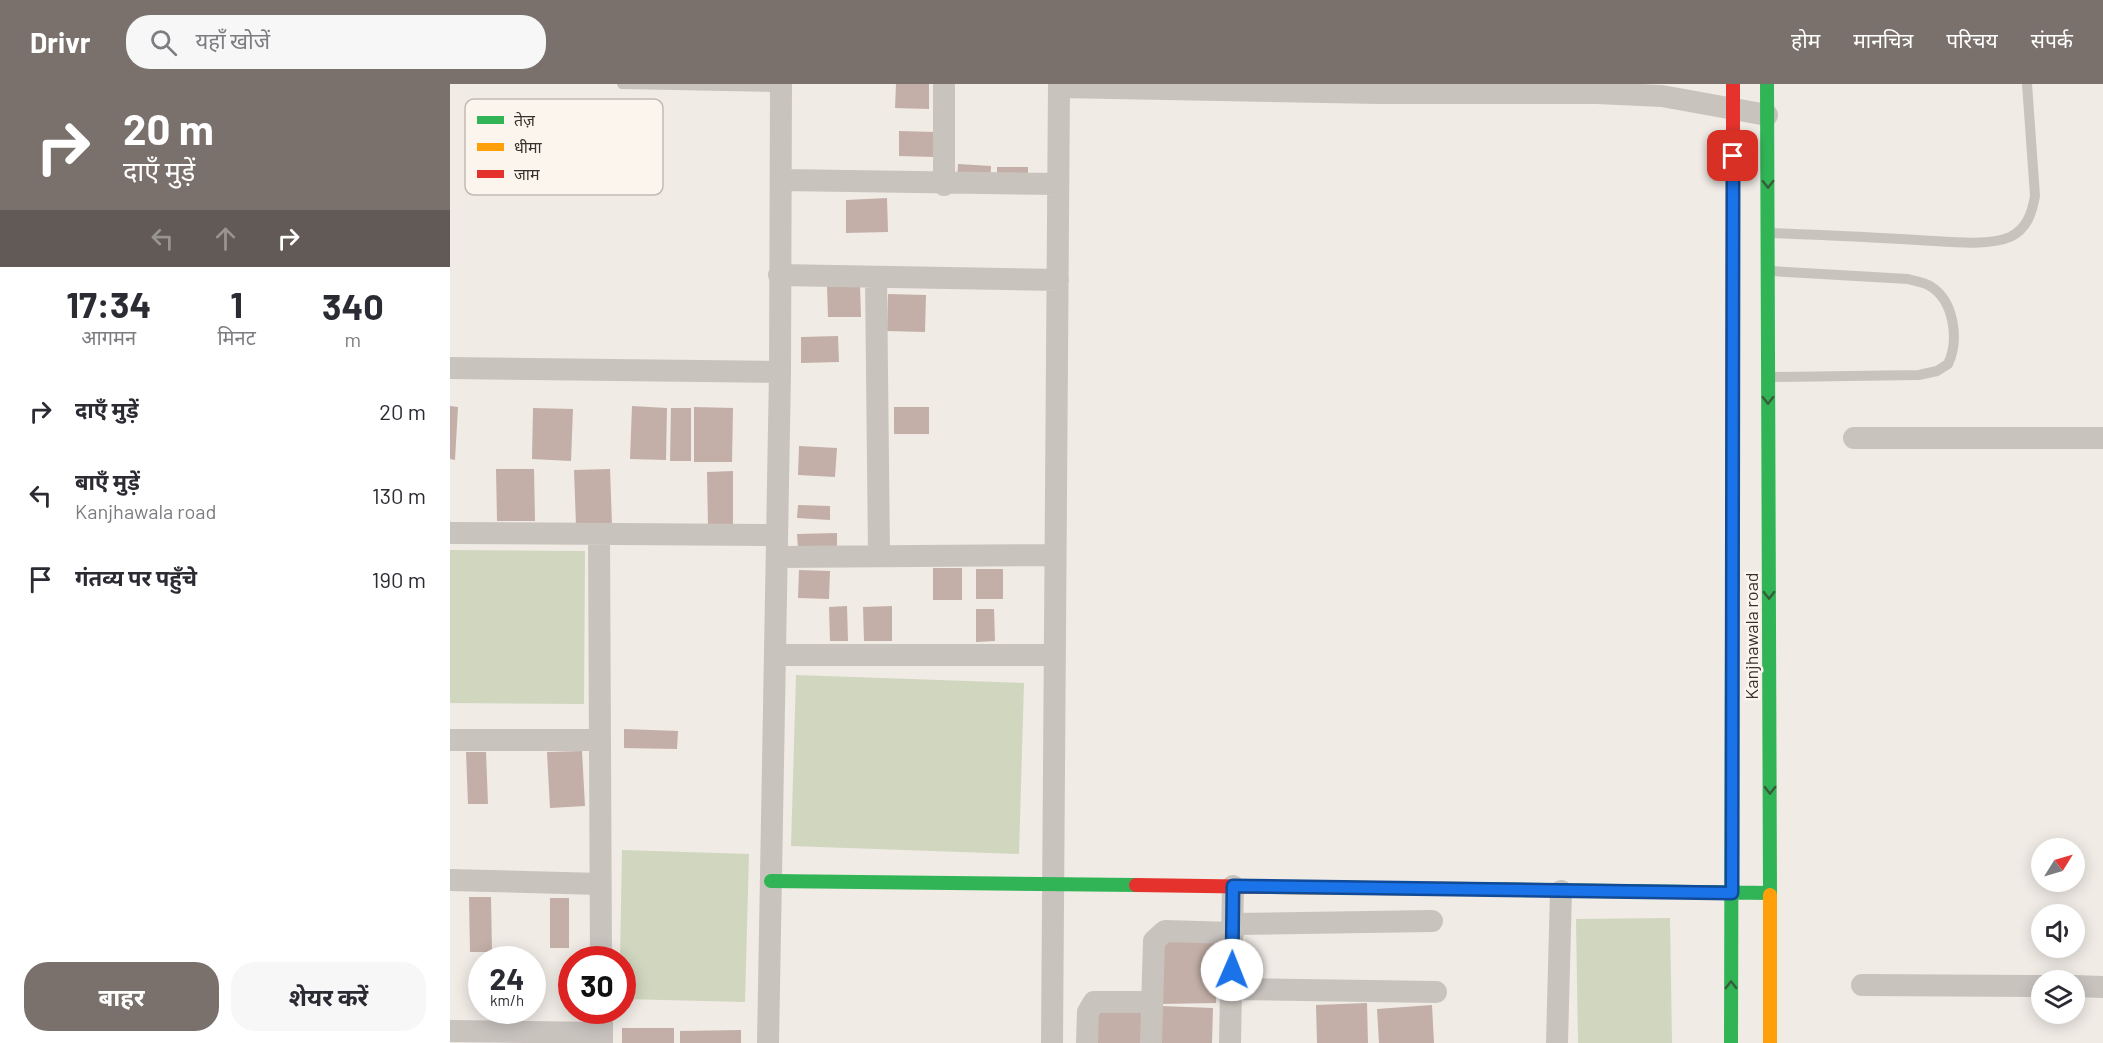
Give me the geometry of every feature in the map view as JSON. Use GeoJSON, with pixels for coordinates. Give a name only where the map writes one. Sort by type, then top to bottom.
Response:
{"type":"FeatureCollection","features":[{"type":"Feature","properties":{"kind":"main road","name":"Kanjhawala road"},"geometry":{"type":"LineString","coordinates":[[1731,1043],[1733,84]]}},
{"type":"Feature","properties":{"kind":"main road","name":"Kanjhawala road"},"geometry":{"type":"LineString","coordinates":[[1767,84],[1770,1043]]}},
{"type":"Feature","properties":{"kind":"main road"},"geometry":{"type":"LineString","coordinates":[[771,881],[1770,893]]}},
{"type":"Feature","properties":{"kind":"street"},"geometry":{"type":"LineString","coordinates":[[944,84],[944,184]]}},
{"type":"Feature","properties":{"kind":"street"},"geometry":{"type":"LineString","coordinates":[[768,1043],[780,372],[781,85]]}},
{"type":"Feature","properties":{"kind":"street"},"geometry":{"type":"LineString","coordinates":[[1052,1043],[1059,85],[1562,88],[1662,96],[1767,115]]}},
{"type":"Feature","properties":{"kind":"street"},"geometry":{"type":"LineString","coordinates":[[781,180],[1058,184]]}},
{"type":"Feature","properties":{"kind":"street"},"geometry":{"type":"LineString","coordinates":[[779,275],[1058,280]]}},
{"type":"Feature","properties":{"kind":"street"},"geometry":{"type":"LineString","coordinates":[[876,277],[879,556]]}},
{"type":"Feature","properties":{"kind":"street"},"geometry":{"type":"LineString","coordinates":[[450,368],[780,372]]}},
{"type":"Feature","properties":{"kind":"street"},"geometry":{"type":"LineString","coordinates":[[1854,438],[2103,438]]}},
{"type":"Feature","properties":{"kind":"street"},"geometry":{"type":"LineString","coordinates":[[450,533],[598,535],[777,546],[879,556],[1055,555]]}},
{"type":"Feature","properties":{"kind":"street"},"geometry":{"type":"LineString","coordinates":[[598,535],[601,946]]}},
{"type":"Feature","properties":{"kind":"street"},"geometry":{"type":"LineString","coordinates":[[776,655],[1054,655]]}},
{"type":"Feature","properties":{"kind":"street"},"geometry":{"type":"LineString","coordinates":[[450,740],[600,740]]}},
{"type":"Feature","properties":{"kind":"street"},"geometry":{"type":"LineString","coordinates":[[450,880],[600,884]]}},
{"type":"Feature","properties":{"kind":"street"},"geometry":{"type":"LineString","coordinates":[[1230,1043],[1233,886]]}},
{"type":"Feature","properties":{"kind":"street"},"geometry":{"type":"LineString","coordinates":[[1557,1043],[1561,891]]}},
{"type":"Feature","properties":{"kind":"street"},"geometry":{"type":"LineString","coordinates":[[1151,1043],[1154,941],[1165,931],[1432,921]]}},
{"type":"Feature","properties":{"kind":"street"},"geometry":{"type":"LineString","coordinates":[[1862,985],[2031,986]]}},
{"type":"Feature","properties":{"kind":"street"},"geometry":{"type":"LineString","coordinates":[[2085,987],[2103,987]]}},
{"type":"Feature","properties":{"kind":"street"},"geometry":{"type":"LineString","coordinates":[[1231,989],[1436,992]]}},
{"type":"Feature","properties":{"kind":"street"},"geometry":{"type":"LineString","coordinates":[[1087,1043],[1088,1012],[1094,1002],[1152,1002]]}},
{"type":"Feature","properties":{"kind":"street"},"geometry":{"type":"LineString","coordinates":[[450,1030],[602,1029]]}},
{"type":"Feature","properties":{"kind":"lane"},"geometry":{"type":"LineString","coordinates":[[622,84],[781,85]]}},
{"type":"Feature","properties":{"kind":"lane"},"geometry":{"type":"LineString","coordinates":[[1768,232],[1990,242],[2010,237],[2022,228],[2032,214],[2035,196],[2027,84]]}},
{"type":"Feature","properties":{"kind":"lane"},"geometry":{"type":"LineString","coordinates":[[1768,271],[1908,279],[1922,282],[1932,287],[1947,307],[1953,324],[1954,340],[1948,364],[1928,373],[1768,378]]}},
{"type":"Feature","properties":{"kind":"green space"},"geometry":{"type":"Polygon","coordinates":[[[450,550],[585,551],[584,704],[450,703],[450,550]]]}},
{"type":"Feature","properties":{"kind":"green space"},"geometry":{"type":"Polygon","coordinates":[[[796,675],[1024,683],[1019,854],[791,846],[796,675]]]}},
{"type":"Feature","properties":{"kind":"green space"},"geometry":{"type":"Polygon","coordinates":[[[622,850],[749,854],[745,1002],[636,999],[636,946],[620,946],[622,850]]]}},
{"type":"Feature","properties":{"kind":"green space"},"geometry":{"type":"Polygon","coordinates":[[[1670,918],[1672,1043],[1578,1043],[1576,919],[1670,918]]]}},
{"type":"Feature","properties":{"kind":"building"},"geometry":{"type":"Polygon","coordinates":[[[896,84],[929,84],[929,109],[895,108],[896,84]]]}},
{"type":"Feature","properties":{"kind":"building"},"geometry":{"type":"Polygon","coordinates":[[[899,131],[935,132],[934,157],[899,156],[899,131]]]}},
{"type":"Feature","properties":{"kind":"building"},"geometry":{"type":"Polygon","coordinates":[[[958,164],[991,166],[990,183],[957,182],[958,164]]]}},
{"type":"Feature","properties":{"kind":"building"},"geometry":{"type":"Polygon","coordinates":[[[997,167],[1028,167],[1028,182],[997,181],[997,167]]]}},
{"type":"Feature","properties":{"kind":"building"},"geometry":{"type":"Polygon","coordinates":[[[887,198],[888,232],[846,233],[846,200],[887,198]]]}},
{"type":"Feature","properties":{"kind":"building"},"geometry":{"type":"Polygon","coordinates":[[[860,285],[861,317],[828,317],[827,286],[860,285]]]}},
{"type":"Feature","properties":{"kind":"building"},"geometry":{"type":"Polygon","coordinates":[[[888,294],[926,295],[925,332],[887,331],[888,294]]]}},
{"type":"Feature","properties":{"kind":"building"},"geometry":{"type":"Polygon","coordinates":[[[838,336],[839,362],[801,363],[801,337],[838,336]]]}},
{"type":"Feature","properties":{"kind":"building"},"geometry":{"type":"Polygon","coordinates":[[[450,406],[458,407],[455,460],[450,459],[450,406]]]}},
{"type":"Feature","properties":{"kind":"building"},"geometry":{"type":"Polygon","coordinates":[[[632,406],[667,408],[666,460],[630,459],[632,406]]]}},
{"type":"Feature","properties":{"kind":"building"},"geometry":{"type":"Polygon","coordinates":[[[694,407],[733,408],[732,462],[694,462],[694,407]]]}},
{"type":"Feature","properties":{"kind":"building"},"geometry":{"type":"Polygon","coordinates":[[[894,407],[929,407],[929,434],[894,434],[894,407]]]}},
{"type":"Feature","properties":{"kind":"building"},"geometry":{"type":"Polygon","coordinates":[[[533,408],[573,409],[571,461],[532,459],[533,408]]]}},
{"type":"Feature","properties":{"kind":"building"},"geometry":{"type":"Polygon","coordinates":[[[671,408],[691,408],[691,461],[670,461],[671,408]]]}},
{"type":"Feature","properties":{"kind":"building"},"geometry":{"type":"Polygon","coordinates":[[[799,446],[837,448],[835,477],[798,475],[799,446]]]}},
{"type":"Feature","properties":{"kind":"building"},"geometry":{"type":"Polygon","coordinates":[[[496,469],[534,469],[535,521],[497,521],[496,469]]]}},
{"type":"Feature","properties":{"kind":"building"},"geometry":{"type":"Polygon","coordinates":[[[610,469],[612,525],[576,525],[574,470],[610,469]]]}},
{"type":"Feature","properties":{"kind":"building"},"geometry":{"type":"Polygon","coordinates":[[[733,471],[733,526],[708,526],[707,472],[733,471]]]}},
{"type":"Feature","properties":{"kind":"building"},"geometry":{"type":"Polygon","coordinates":[[[798,505],[830,506],[830,520],[797,518],[798,505]]]}},
{"type":"Feature","properties":{"kind":"building"},"geometry":{"type":"Polygon","coordinates":[[[837,533],[837,548],[798,549],[797,534],[837,533]]]}},
{"type":"Feature","properties":{"kind":"building"},"geometry":{"type":"Polygon","coordinates":[[[933,568],[962,568],[962,600],[933,600],[933,568]]]}},
{"type":"Feature","properties":{"kind":"building"},"geometry":{"type":"Polygon","coordinates":[[[976,569],[1003,569],[1003,599],[976,599],[976,569]]]}},
{"type":"Feature","properties":{"kind":"building"},"geometry":{"type":"Polygon","coordinates":[[[799,570],[830,571],[829,599],[798,598],[799,570]]]}},
{"type":"Feature","properties":{"kind":"building"},"geometry":{"type":"Polygon","coordinates":[[[847,606],[848,641],[830,641],[829,607],[847,606]]]}},
{"type":"Feature","properties":{"kind":"building"},"geometry":{"type":"Polygon","coordinates":[[[892,606],[892,641],[864,641],[863,607],[892,606]]]}},
{"type":"Feature","properties":{"kind":"building"},"geometry":{"type":"Polygon","coordinates":[[[976,609],[994,609],[995,641],[976,642],[976,609]]]}},
{"type":"Feature","properties":{"kind":"building"},"geometry":{"type":"Polygon","coordinates":[[[624,729],[678,731],[677,749],[624,748],[624,729]]]}},
{"type":"Feature","properties":{"kind":"building"},"geometry":{"type":"Polygon","coordinates":[[[582,751],[585,806],[550,808],[547,752],[582,751]]]}},
{"type":"Feature","properties":{"kind":"building"},"geometry":{"type":"Polygon","coordinates":[[[466,752],[486,752],[488,804],[468,804],[466,752]]]}},
{"type":"Feature","properties":{"kind":"building"},"geometry":{"type":"Polygon","coordinates":[[[469,897],[491,897],[492,946],[470,946],[469,897]]]}},
{"type":"Feature","properties":{"kind":"building"},"geometry":{"type":"Polygon","coordinates":[[[550,898],[569,898],[569,946],[550,948],[550,898]]]}},
{"type":"Feature","properties":{"kind":"building"},"geometry":{"type":"Polygon","coordinates":[[[1215,938],[1216,1003],[1160,1004],[1159,939],[1215,938]]]}},
{"type":"Feature","properties":{"kind":"building"},"geometry":{"type":"Polygon","coordinates":[[[1367,1003],[1368,1043],[1317,1043],[1316,1005],[1367,1003]]]}},
{"type":"Feature","properties":{"kind":"building"},"geometry":{"type":"Polygon","coordinates":[[[1432,1005],[1434,1043],[1379,1043],[1377,1009],[1432,1005]]]}},
{"type":"Feature","properties":{"kind":"building"},"geometry":{"type":"Polygon","coordinates":[[[1161,1006],[1213,1008],[1212,1043],[1159,1043],[1161,1006]]]}},
{"type":"Feature","properties":{"kind":"building"},"geometry":{"type":"Polygon","coordinates":[[[1144,1008],[1144,1043],[1097,1043],[1096,1009],[1144,1008]]]}},
{"type":"Feature","properties":{"kind":"building"},"geometry":{"type":"Polygon","coordinates":[[[622,1028],[674,1028],[674,1043],[622,1043],[622,1028]]]}},
{"type":"Feature","properties":{"kind":"building"},"geometry":{"type":"Polygon","coordinates":[[[741,1030],[741,1043],[680,1043],[680,1031],[741,1030]]]}},
{"type":"Feature","properties":{"kind":"traffic: fast"},"geometry":{"type":"LineString","coordinates":[[1767,84],[1770,895]]}},
{"type":"Feature","properties":{"kind":"traffic: fast"},"geometry":{"type":"LineString","coordinates":[[1731,1043],[1732,634]]}},
{"type":"Feature","properties":{"kind":"traffic: fast"},"geometry":{"type":"LineString","coordinates":[[771,881],[1136,885]]}},
{"type":"Feature","properties":{"kind":"traffic: fast"},"geometry":{"type":"LineString","coordinates":[[1473,889],[1770,893]]}},
{"type":"Feature","properties":{"kind":"traffic: slow"},"geometry":{"type":"LineString","coordinates":[[1732,634],[1733,220]]}},
{"type":"Feature","properties":{"kind":"traffic: slow"},"geometry":{"type":"LineString","coordinates":[[1274,887],[1473,889]]}},
{"type":"Feature","properties":{"kind":"traffic: slow"},"geometry":{"type":"LineString","coordinates":[[1770,895],[1770,1043]]}},
{"type":"Feature","properties":{"kind":"traffic: jam"},"geometry":{"type":"LineString","coordinates":[[1733,84],[1733,220]]}},
{"type":"Feature","properties":{"kind":"traffic: jam"},"geometry":{"type":"LineString","coordinates":[[1136,885],[1274,887]]}},
{"type":"Feature","properties":{"kind":"route"},"geometry":{"type":"LineString","coordinates":[[1232,970],[1233,886],[1732,893],[1733,156]]}}]}
